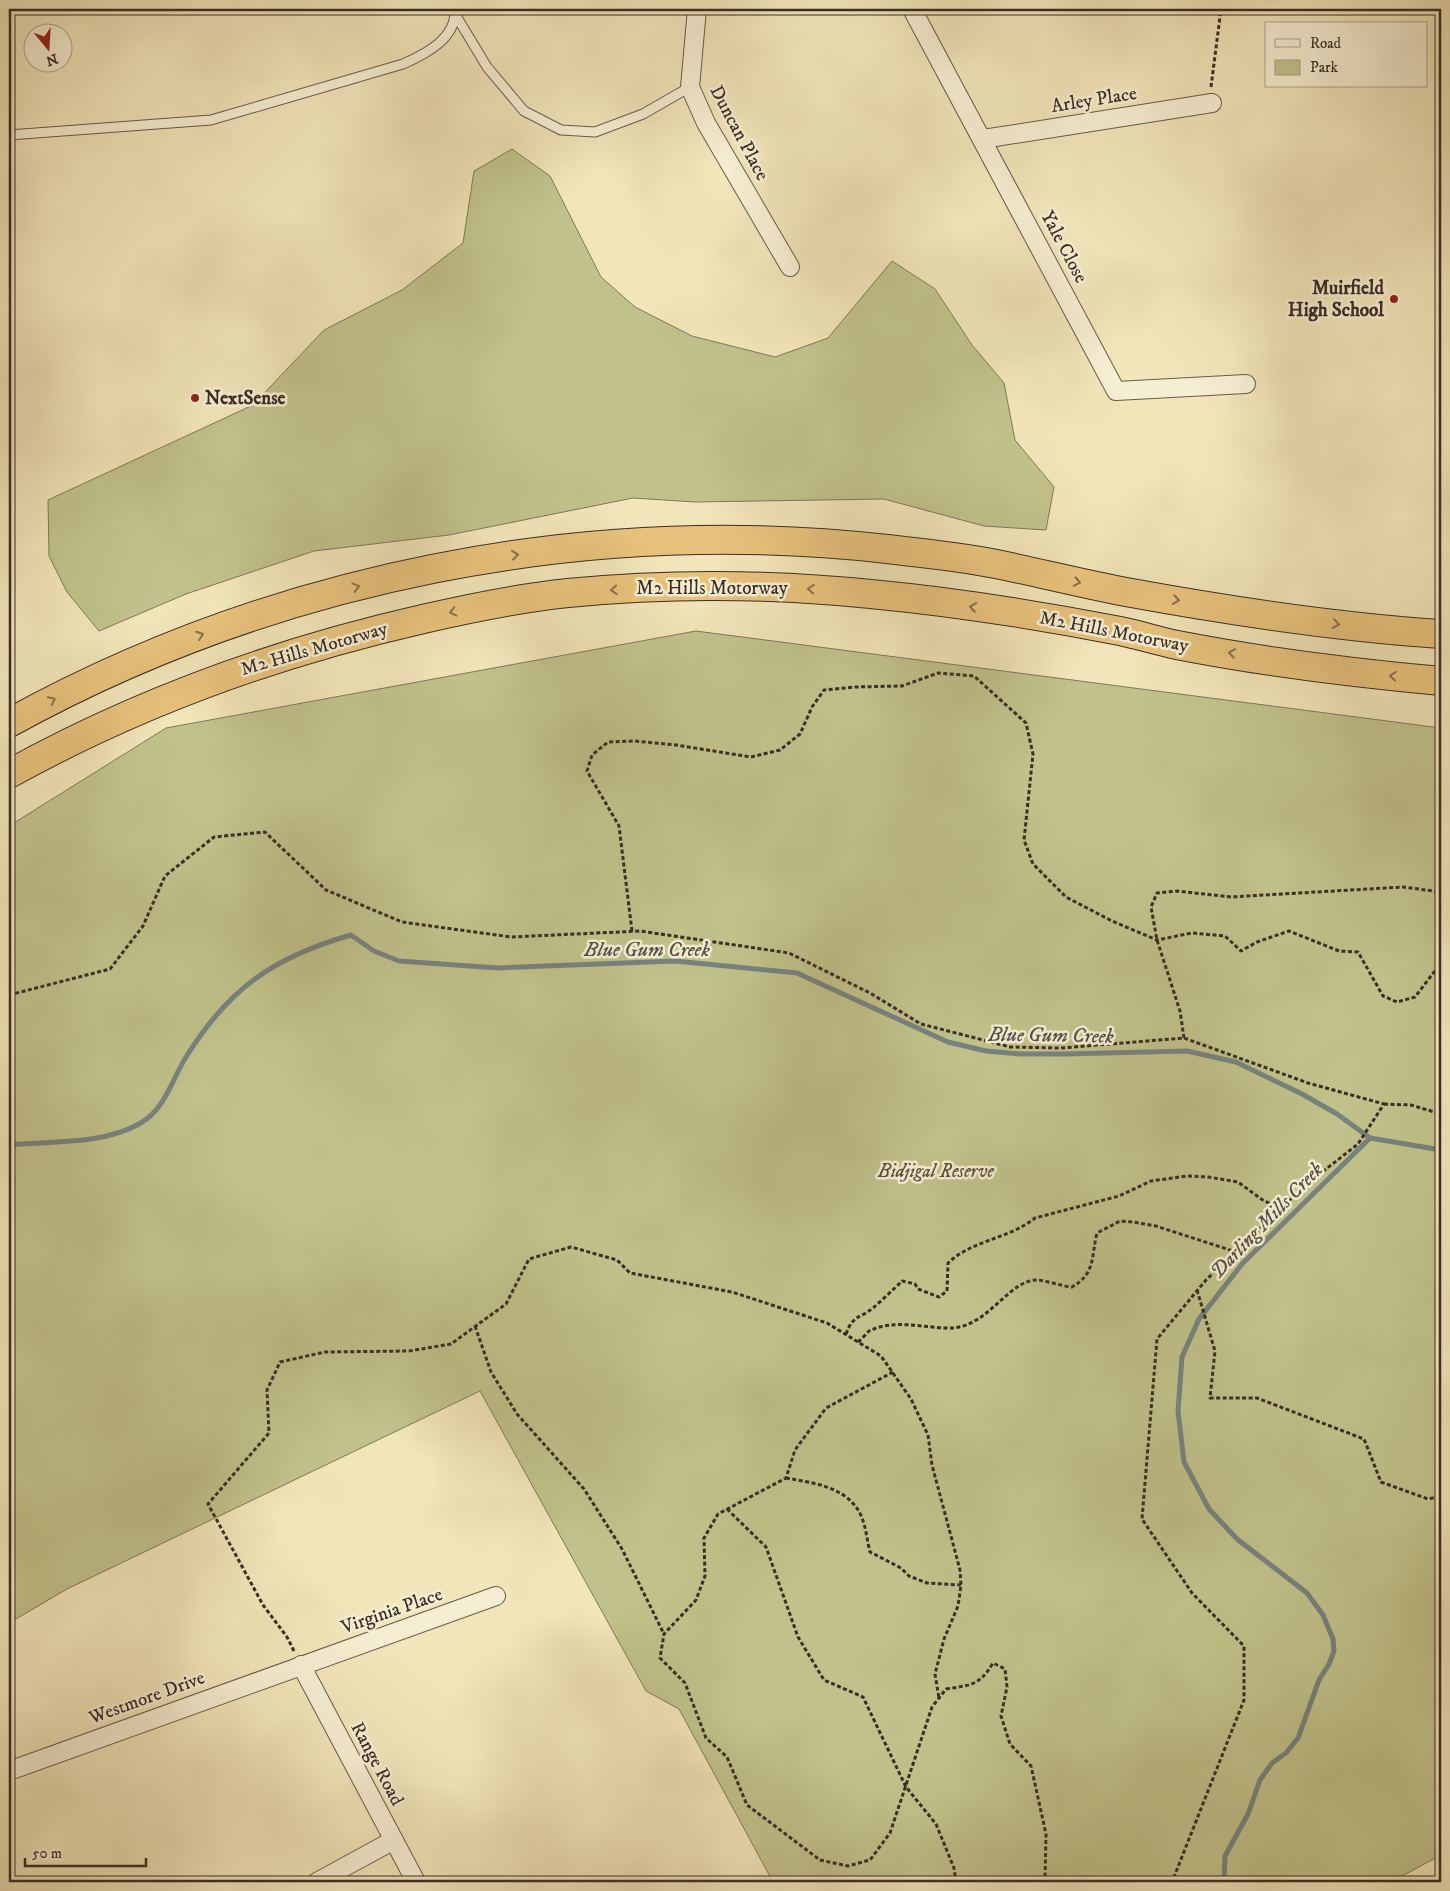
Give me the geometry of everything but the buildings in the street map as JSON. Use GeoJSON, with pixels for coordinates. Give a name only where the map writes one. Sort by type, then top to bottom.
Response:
{"type":"FeatureCollection","features":[{"type":"Feature","properties":{"kind":"highway"},"geometry":{"type":"LineString","coordinates":[[9,724],[96,678],[185,641],[270,611],[378,581],[492,558],[581,546],[678,541],[774,540],[885,549],[995,564],[1029,573],[1127,592],[1345,625],[1441,634]]}},
{"type":"Feature","properties":{"kind":"highway","name":"M2 Hills Motorway"},"geometry":{"type":"LineString","coordinates":[[9,774],[111,722],[166,698],[218,678],[365,632],[484,606],[567,593],[658,587],[782,587],[873,594],[1119,631],[1176,645],[1305,665],[1441,681]]}},
{"type":"Feature","properties":{"kind":"street","name":"Duncan Place"},"geometry":{"type":"LineString","coordinates":[[697,9],[690,88],[706,123],[790,266]]}},
{"type":"Feature","properties":{"kind":"street","name":"Yale Close"},"geometry":{"type":"LineString","coordinates":[[912,9],[1116,391],[1246,384]]}},
{"type":"Feature","properties":{"kind":"street","name":"Arley Place"},"geometry":{"type":"LineString","coordinates":[[983,139],[1212,103]]}},
{"type":"Feature","properties":{"kind":"street","name":"Virginia Place"},"geometry":{"type":"LineString","coordinates":[[301,1665],[496,1596]]}},
{"type":"Feature","properties":{"kind":"street","name":"Westmore Drive"},"geometry":{"type":"LineString","coordinates":[[9,1771],[301,1665]]}},
{"type":"Feature","properties":{"kind":"street","name":"Range Road"},"geometry":{"type":"LineString","coordinates":[[301,1665],[416,1882]]}},
{"type":"Feature","properties":{"kind":"street"},"geometry":{"type":"LineString","coordinates":[[318,1882],[394,1840]]}},
{"type":"Feature","properties":{"kind":"lane"},"geometry":{"type":"LineString","coordinates":[[455,11],[487,67],[524,112],[561,130],[595,132],[643,114],[690,88]]}},
{"type":"Feature","properties":{"kind":"lane"},"geometry":{"type":"LineString","coordinates":[[9,135],[211,120],[418,58],[439,44],[448,32],[455,11]]}},
{"type":"Feature","properties":{"kind":"path"},"geometry":{"type":"LineString","coordinates":[[1212,103],[1211,84],[1221,9]]}},
{"type":"Feature","properties":{"kind":"path"},"geometry":{"type":"LineString","coordinates":[[632,931],[619,826],[587,771],[592,755],[608,742],[634,741],[676,745],[751,757],[780,750],[800,734],[812,707],[824,690],[855,686],[902,686],[938,673],[974,676],[1026,722],[1033,754],[1024,840],[1033,864],[1066,897],[1112,921],[1157,940],[1192,933],[1224,936],[1241,950],[1289,931],[1338,951],[1358,952],[1383,996],[1397,1002],[1415,997],[1441,963]]}},
{"type":"Feature","properties":{"kind":"path"},"geometry":{"type":"LineString","coordinates":[[9,995],[110,969],[143,926],[165,876],[214,837],[265,832],[326,890],[402,922],[511,937],[632,931],[789,953],[870,994],[922,1024],[1010,1047],[1061,1048],[1184,1038],[1308,1083],[1384,1104],[1411,1105],[1441,1114]]}},
{"type":"Feature","properties":{"kind":"path"},"geometry":{"type":"LineString","coordinates":[[1184,1038],[1180,1011],[1157,940],[1151,907],[1157,893],[1176,891],[1232,897],[1403,887],[1441,892]]}},
{"type":"Feature","properties":{"kind":"path"},"geometry":{"type":"LineString","coordinates":[[1172,1882],[1244,1700],[1244,1646],[1192,1593],[1142,1519],[1158,1339],[1197,1290],[1303,1187],[1358,1144],[1384,1104]]}},
{"type":"Feature","properties":{"kind":"path"},"geometry":{"type":"LineString","coordinates":[[846,1334],[848,1327],[859,1315],[869,1311],[902,1281],[915,1284],[918,1289],[939,1297],[946,1291],[948,1263],[966,1249],[1026,1225],[1035,1218],[1119,1196],[1151,1181],[1187,1176],[1208,1176],[1238,1182],[1264,1201],[1282,1208]]}},
{"type":"Feature","properties":{"kind":"path"},"geometry":{"type":"LineString","coordinates":[[858,1342],[869,1332],[888,1327],[917,1324],[954,1328],[980,1319],[1015,1288],[1038,1280],[1072,1288],[1083,1281],[1092,1267],[1092,1251],[1097,1233],[1120,1221],[1156,1226],[1237,1252]]}},
{"type":"Feature","properties":{"kind":"path"},"geometry":{"type":"LineString","coordinates":[[301,1665],[287,1637],[263,1605],[208,1504],[269,1433],[267,1390],[280,1362],[325,1352],[409,1351],[451,1344],[506,1304],[530,1259],[571,1247],[616,1260],[630,1273],[732,1292],[827,1323],[881,1356],[911,1399],[928,1436],[932,1466],[960,1570],[961,1585],[958,1606],[944,1638],[935,1674],[939,1698]]}},
{"type":"Feature","properties":{"kind":"path"},"geometry":{"type":"LineString","coordinates":[[1197,1290],[1215,1351],[1210,1398],[1257,1398],[1364,1439],[1381,1482],[1428,1499],[1441,1496]]}},
{"type":"Feature","properties":{"kind":"path"},"geometry":{"type":"LineString","coordinates":[[475,1326],[490,1372],[517,1414],[584,1489],[622,1550],[664,1634]]}},
{"type":"Feature","properties":{"kind":"path"},"geometry":{"type":"LineString","coordinates":[[786,1478],[795,1450],[826,1408],[893,1372]]}},
{"type":"Feature","properties":{"kind":"path"},"geometry":{"type":"LineString","coordinates":[[961,1585],[927,1583],[909,1576],[901,1568],[870,1552],[861,1516],[850,1499],[827,1486],[786,1478],[718,1514],[704,1538],[705,1576],[696,1600],[664,1634],[660,1658],[685,1683],[706,1738],[727,1757],[747,1805],[820,1860],[848,1866],[870,1860],[890,1833],[932,1707],[946,1689],[984,1679],[993,1663],[1005,1669],[1006,1687],[1000,1716],[1010,1744],[1031,1766],[1046,1834],[1045,1882]]}},
{"type":"Feature","properties":{"kind":"path"},"geometry":{"type":"LineString","coordinates":[[727,1509],[766,1547],[798,1637],[824,1680],[862,1697],[906,1787],[936,1824],[954,1868],[956,1882]]}},
{"type":"Feature","properties":{"kind":"green space"},"geometry":{"type":"Polygon","coordinates":[[[512,149],[550,176],[601,277],[635,307],[692,336],[775,357],[828,338],[892,261],[935,289],[972,345],[1004,383],[1015,440],[1054,487],[1046,530],[984,526],[884,499],[695,502],[633,498],[449,535],[314,551],[186,594],[99,631],[67,592],[49,556],[48,500],[253,405],[324,330],[402,290],[463,243],[474,171],[512,149]]]}},
{"type":"Feature","properties":{"kind":"green space","name":"Bidjigal Reserve"},"geometry":{"type":"Polygon","coordinates":[[[696,631],[1441,728],[1441,1855],[1391,1882],[773,1882],[679,1709],[646,1691],[480,1391],[67,1589],[9,1623],[9,826],[166,728],[696,631]]]}},
{"type":"Feature","properties":{"kind":"waterway","name":"Blue Gum Creek"},"geometry":{"type":"LineString","coordinates":[[9,1145],[92,1139],[109,1136],[139,1124],[155,1111],[167,1094],[186,1057],[202,1033],[237,994],[256,978],[276,965],[299,954],[351,935],[374,951],[399,961],[498,968],[675,961],[797,973],[948,1042],[986,1051],[1020,1054],[1187,1051],[1236,1062],[1302,1094],[1337,1114],[1370,1138]]}},
{"type":"Feature","properties":{"kind":"waterway","name":"Darling Mills Creek"},"geometry":{"type":"LineString","coordinates":[[1224,1882],[1225,1856],[1248,1814],[1260,1780],[1272,1763],[1286,1753],[1298,1738],[1319,1680],[1329,1664],[1334,1651],[1333,1639],[1323,1615],[1307,1593],[1237,1539],[1209,1509],[1184,1462],[1178,1411],[1182,1357],[1199,1319],[1242,1264],[1370,1138],[1441,1150]]}},
{"type":"Feature","properties":{"kind":"place","name":"Muirfield High School"},"geometry":{"type":"Point","coordinates":[1394,299]}},
{"type":"Feature","properties":{"kind":"place","name":"NextSense"},"geometry":{"type":"Point","coordinates":[195,398]}}]}
